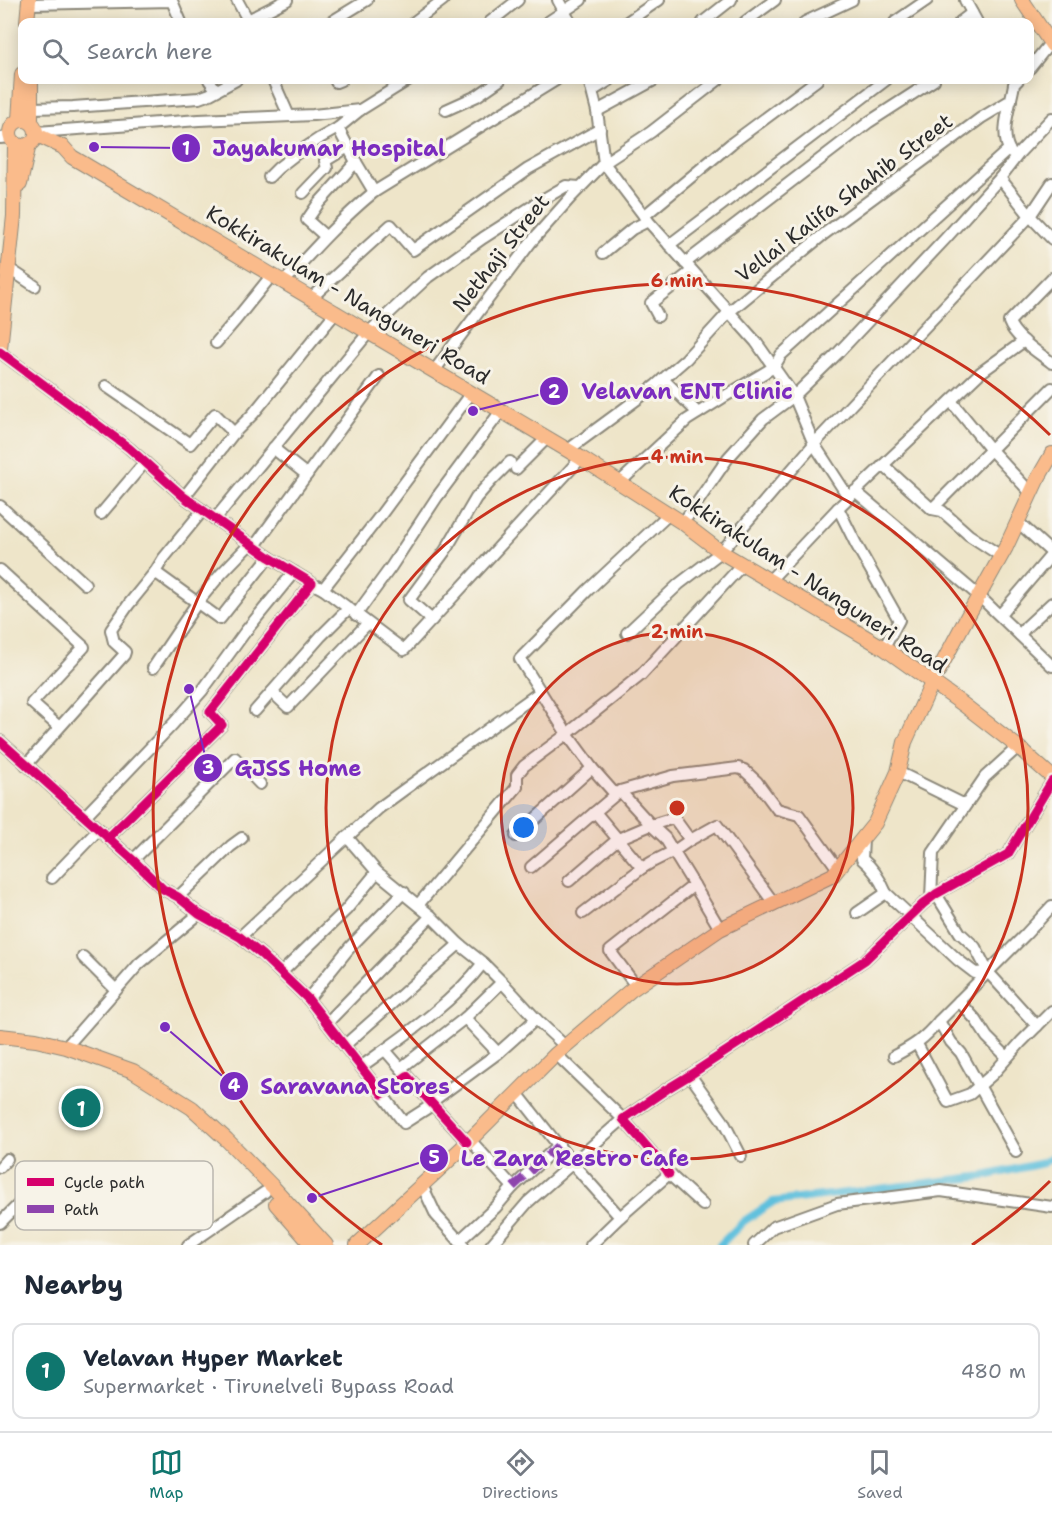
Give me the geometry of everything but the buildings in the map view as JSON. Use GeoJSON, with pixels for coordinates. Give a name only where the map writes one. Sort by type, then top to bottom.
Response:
{"type":"FeatureCollection","features":[{"type":"Feature","properties":{"kind":"main road"},"geometry":{"type":"LineString","coordinates":[[1022,0],[1034,18]]}},
{"type":"Feature","properties":{"kind":"main road"},"geometry":{"type":"LineString","coordinates":[[27,18],[29,2]]}},
{"type":"Feature","properties":{"kind":"main road"},"geometry":{"type":"LineString","coordinates":[[1034,18],[1051,44]]}},
{"type":"Feature","properties":{"kind":"main road"},"geometry":{"type":"LineString","coordinates":[[0,350],[14,216],[22,84]]}},
{"type":"Feature","properties":{"kind":"main road"},"geometry":{"type":"LineString","coordinates":[[20,131],[30,84]]}},
{"type":"Feature","properties":{"kind":"main road","name":"Kokkirakulam - Nanguneri Road"},"geometry":{"type":"LineString","coordinates":[[0,117],[20,131],[61,155],[72,157],[568,450],[683,523],[721,552],[884,648],[1018,747],[1052,779]]}},
{"type":"Feature","properties":{"kind":"main road"},"geometry":{"type":"LineString","coordinates":[[357,1245],[469,1141],[561,1050],[636,986],[720,929],[833,875],[876,823],[898,772],[905,742],[932,683],[1001,556],[1052,454]]}},
{"type":"Feature","properties":{"kind":"main road"},"geometry":{"type":"LineString","coordinates":[[0,1036],[36,1040],[66,1047],[133,1071],[192,1108],[234,1148],[326,1245]]}},
{"type":"Feature","properties":{"kind":"main road"},"geometry":{"type":"LineString","coordinates":[[0,1045],[24,1045],[90,1064],[134,1080],[195,1123],[242,1168],[312,1245]]}},
{"type":"Feature","properties":{"kind":"street"},"geometry":{"type":"LineString","coordinates":[[237,0],[245,18]]}},
{"type":"Feature","properties":{"kind":"street"},"geometry":{"type":"LineString","coordinates":[[252,18],[287,0]]}},
{"type":"Feature","properties":{"kind":"street"},"geometry":{"type":"LineString","coordinates":[[338,18],[367,0]]}},
{"type":"Feature","properties":{"kind":"street"},"geometry":{"type":"LineString","coordinates":[[419,18],[443,0]]}},
{"type":"Feature","properties":{"kind":"street"},"geometry":{"type":"LineString","coordinates":[[495,18],[518,0]]}},
{"type":"Feature","properties":{"kind":"street"},"geometry":{"type":"LineString","coordinates":[[558,0],[568,18]]}},
{"type":"Feature","properties":{"kind":"street"},"geometry":{"type":"LineString","coordinates":[[554,18],[581,0]]}},
{"type":"Feature","properties":{"kind":"street"},"geometry":{"type":"LineString","coordinates":[[633,18],[659,0]]}},
{"type":"Feature","properties":{"kind":"street"},"geometry":{"type":"LineString","coordinates":[[709,18],[731,0]]}},
{"type":"Feature","properties":{"kind":"street"},"geometry":{"type":"LineString","coordinates":[[751,18],[776,0]]}},
{"type":"Feature","properties":{"kind":"street"},"geometry":{"type":"LineString","coordinates":[[814,18],[852,0]]}},
{"type":"Feature","properties":{"kind":"street"},"geometry":{"type":"LineString","coordinates":[[901,18],[927,0]]}},
{"type":"Feature","properties":{"kind":"street"},"geometry":{"type":"LineString","coordinates":[[965,0],[975,18]]}},
{"type":"Feature","properties":{"kind":"street"},"geometry":{"type":"LineString","coordinates":[[29,2],[172,1],[179,18]]}},
{"type":"Feature","properties":{"kind":"street"},"geometry":{"type":"LineString","coordinates":[[1034,63],[1051,44]]}},
{"type":"Feature","properties":{"kind":"street"},"geometry":{"type":"LineString","coordinates":[[212,84],[216,90]]}},
{"type":"Feature","properties":{"kind":"street"},"geometry":{"type":"LineString","coordinates":[[20,131],[73,107],[199,98],[228,84]]}},
{"type":"Feature","properties":{"kind":"street"},"geometry":{"type":"LineString","coordinates":[[275,84],[289,116]]}},
{"type":"Feature","properties":{"kind":"street"},"geometry":{"type":"LineString","coordinates":[[269,177],[296,154],[339,128],[360,110],[402,84]]}},
{"type":"Feature","properties":{"kind":"street"},"geometry":{"type":"LineString","coordinates":[[446,110],[477,96],[494,84]]}},
{"type":"Feature","properties":{"kind":"street"},"geometry":{"type":"LineString","coordinates":[[216,343],[278,278],[374,192],[550,84]]}},
{"type":"Feature","properties":{"kind":"street"},"geometry":{"type":"LineString","coordinates":[[590,84],[597,111],[604,163],[646,219],[756,342],[794,396],[814,444],[852,494],[979,596],[1052,666]]}},
{"type":"Feature","properties":{"kind":"street"},"geometry":{"type":"LineString","coordinates":[[592,91],[603,84]]}},
{"type":"Feature","properties":{"kind":"street"},"geometry":{"type":"LineString","coordinates":[[597,111],[647,84]]}},
{"type":"Feature","properties":{"kind":"street","name":"Nethaji Street"},"geometry":{"type":"LineString","coordinates":[[434,371],[531,242],[604,163],[651,132],[713,84]]}},
{"type":"Feature","properties":{"kind":"street"},"geometry":{"type":"LineString","coordinates":[[603,253],[646,219],[732,143],[812,84]]}},
{"type":"Feature","properties":{"kind":"street"},"geometry":{"type":"LineString","coordinates":[[669,245],[881,84]]}},
{"type":"Feature","properties":{"kind":"street"},"geometry":{"type":"LineString","coordinates":[[658,316],[651,303],[689,267],[869,122],[928,84]]}},
{"type":"Feature","properties":{"kind":"street"},"geometry":{"type":"LineString","coordinates":[[683,523],[728,458],[764,419],[794,396],[891,296],[1000,178],[1012,153],[1005,135],[1014,84]]}},
{"type":"Feature","properties":{"kind":"street","name":"Vellai Kalifa Shahib Street"},"geometry":{"type":"LineString","coordinates":[[568,450],[663,379],[686,359],[729,312],[851,213],[972,125],[1011,100]]}},
{"type":"Feature","properties":{"kind":"street"},"geometry":{"type":"LineString","coordinates":[[20,131],[313,115],[360,110]]}},
{"type":"Feature","properties":{"kind":"street"},"geometry":{"type":"LineString","coordinates":[[619,483],[687,420],[774,367],[780,356],[1052,118]]}},
{"type":"Feature","properties":{"kind":"street"},"geometry":{"type":"LineString","coordinates":[[339,128],[374,192]]}},
{"type":"Feature","properties":{"kind":"street"},"geometry":{"type":"LineString","coordinates":[[311,298],[391,225],[413,250],[528,169],[600,129]]}},
{"type":"Feature","properties":{"kind":"street"},"geometry":{"type":"LineString","coordinates":[[303,193],[327,168],[325,161],[348,147]]}},
{"type":"Feature","properties":{"kind":"street"},"geometry":{"type":"LineString","coordinates":[[325,236],[307,220],[318,204],[356,162]]}},
{"type":"Feature","properties":{"kind":"street"},"geometry":{"type":"LineString","coordinates":[[1000,178],[1030,216],[1052,239]]}},
{"type":"Feature","properties":{"kind":"street"},"geometry":{"type":"LineString","coordinates":[[627,633],[679,584],[721,552],[814,444],[1030,216],[1052,183]]}},
{"type":"Feature","properties":{"kind":"street"},"geometry":{"type":"LineString","coordinates":[[215,519],[369,333],[428,277],[483,238],[566,186],[580,188]]}},
{"type":"Feature","properties":{"kind":"street"},"geometry":{"type":"LineString","coordinates":[[8,267],[35,286]]}},
{"type":"Feature","properties":{"kind":"street"},"geometry":{"type":"LineString","coordinates":[[1052,278],[1009,322],[1010,327],[1024,341],[1052,363]]}},
{"type":"Feature","properties":{"kind":"street"},"geometry":{"type":"LineString","coordinates":[[184,497],[234,433],[253,414],[336,312]]}},
{"type":"Feature","properties":{"kind":"street"},"geometry":{"type":"LineString","coordinates":[[770,580],[852,494],[981,373],[1024,341]]}},
{"type":"Feature","properties":{"kind":"street"},"geometry":{"type":"LineString","coordinates":[[0,350],[129,448],[184,497],[268,557],[323,589],[404,650],[581,458]]}},
{"type":"Feature","properties":{"kind":"street"},"geometry":{"type":"LineString","coordinates":[[153,668],[197,603],[221,573],[252,545],[307,475],[379,376]]}},
{"type":"Feature","properties":{"kind":"street"},"geometry":{"type":"LineString","coordinates":[[663,379],[698,413]]}},
{"type":"Feature","properties":{"kind":"street"},"geometry":{"type":"LineString","coordinates":[[106,386],[190,444],[215,414],[234,433]]}},
{"type":"Feature","properties":{"kind":"street"},"geometry":{"type":"LineString","coordinates":[[932,509],[1052,388]]}},
{"type":"Feature","properties":{"kind":"street"},"geometry":{"type":"LineString","coordinates":[[323,589],[471,393]]}},
{"type":"Feature","properties":{"kind":"street"},"geometry":{"type":"LineString","coordinates":[[951,401],[991,450],[1031,493]]}},
{"type":"Feature","properties":{"kind":"street"},"geometry":{"type":"LineString","coordinates":[[255,711],[321,636],[352,611],[391,567],[436,497],[501,411]]}},
{"type":"Feature","properties":{"kind":"street"},"geometry":{"type":"LineString","coordinates":[[432,620],[409,600],[445,551],[476,498],[547,438]]}},
{"type":"Feature","properties":{"kind":"street"},"geometry":{"type":"LineString","coordinates":[[273,448],[307,475]]}},
{"type":"Feature","properties":{"kind":"street"},"geometry":{"type":"LineString","coordinates":[[101,514],[145,462]]}},
{"type":"Feature","properties":{"kind":"street"},"geometry":{"type":"LineString","coordinates":[[883,465],[932,509],[942,511],[969,535],[1001,556]]}},
{"type":"Feature","properties":{"kind":"street"},"geometry":{"type":"LineString","coordinates":[[0,506],[85,584]]}},
{"type":"Feature","properties":{"kind":"street"},"geometry":{"type":"LineString","coordinates":[[838,508],[899,620],[884,648]]}},
{"type":"Feature","properties":{"kind":"street"},"geometry":{"type":"LineString","coordinates":[[26,765],[124,655],[125,652],[114,642],[111,630],[163,559],[203,510]]}},
{"type":"Feature","properties":{"kind":"street"},"geometry":{"type":"LineString","coordinates":[[669,514],[519,659],[567,734],[592,768],[665,838],[720,929]]}},
{"type":"Feature","properties":{"kind":"street"},"geometry":{"type":"LineString","coordinates":[[999,615],[1052,554],[1018,522]]}},
{"type":"Feature","properties":{"kind":"street"},"geometry":{"type":"LineString","coordinates":[[155,572],[220,619],[268,557]]}},
{"type":"Feature","properties":{"kind":"street"},"geometry":{"type":"LineString","coordinates":[[418,905],[517,787],[517,775],[524,766],[641,675],[742,565]]}},
{"type":"Feature","properties":{"kind":"street"},"geometry":{"type":"LineString","coordinates":[[0,570],[84,647],[32,703],[59,727]]}},
{"type":"Feature","properties":{"kind":"street"},"geometry":{"type":"LineString","coordinates":[[84,817],[202,691],[294,572]]}},
{"type":"Feature","properties":{"kind":"street"},"geometry":{"type":"LineString","coordinates":[[108,838],[222,724],[210,712],[312,583]]}},
{"type":"Feature","properties":{"kind":"street"},"geometry":{"type":"LineString","coordinates":[[1020,635],[1052,603]]}},
{"type":"Feature","properties":{"kind":"street"},"geometry":{"type":"LineString","coordinates":[[272,692],[288,707],[368,624]]}},
{"type":"Feature","properties":{"kind":"street"},"geometry":{"type":"LineString","coordinates":[[240,937],[379,808],[540,692]]}},
{"type":"Feature","properties":{"kind":"street"},"geometry":{"type":"LineString","coordinates":[[0,741],[163,889],[178,897],[199,914],[240,937],[282,973],[308,999],[362,1066],[404,1124],[498,1053],[536,1019]]}},
{"type":"Feature","properties":{"kind":"street"},"geometry":{"type":"LineString","coordinates":[[1018,747],[985,777],[933,853],[934,896],[960,933],[975,947],[988,972],[1037,1026]]}},
{"type":"Feature","properties":{"kind":"street"},"geometry":{"type":"LineString","coordinates":[[133,860],[235,758],[260,784]]}},
{"type":"Feature","properties":{"kind":"street"},"geometry":{"type":"LineString","coordinates":[[516,836],[592,768]]}},
{"type":"Feature","properties":{"kind":"street"},"geometry":{"type":"LineString","coordinates":[[531,867],[618,792],[674,776],[738,768],[744,770],[757,782],[777,809],[799,815],[838,869]]}},
{"type":"Feature","properties":{"kind":"street"},"geometry":{"type":"LineString","coordinates":[[898,772],[965,805]]}},
{"type":"Feature","properties":{"kind":"street"},"geometry":{"type":"LineString","coordinates":[[491,1245],[528,1202],[623,1119],[865,960],[934,896],[1008,854],[1052,779]]}},
{"type":"Feature","properties":{"kind":"street"},"geometry":{"type":"LineString","coordinates":[[595,812],[642,868]]}},
{"type":"Feature","properties":{"kind":"street"},"geometry":{"type":"LineString","coordinates":[[569,881],[618,839],[651,825],[674,818],[690,840]]}},
{"type":"Feature","properties":{"kind":"street"},"geometry":{"type":"LineString","coordinates":[[583,913],[651,862],[674,852],[717,825],[773,902]]}},
{"type":"Feature","properties":{"kind":"street"},"geometry":{"type":"LineString","coordinates":[[52,878],[99,829]]}},
{"type":"Feature","properties":{"kind":"street"},"geometry":{"type":"LineString","coordinates":[[347,837],[377,872],[404,892],[502,982],[669,1174],[703,1206]]}},
{"type":"Feature","properties":{"kind":"street"},"geometry":{"type":"LineString","coordinates":[[178,897],[242,838]]}},
{"type":"Feature","properties":{"kind":"street"},"geometry":{"type":"LineString","coordinates":[[863,839],[862,859],[883,885],[886,893],[958,960],[975,973],[988,972]]}},
{"type":"Feature","properties":{"kind":"street"},"geometry":{"type":"LineString","coordinates":[[282,973],[346,910],[377,872]]}},
{"type":"Feature","properties":{"kind":"street"},"geometry":{"type":"LineString","coordinates":[[636,986],[610,951],[694,885]]}},
{"type":"Feature","properties":{"kind":"street"},"geometry":{"type":"LineString","coordinates":[[308,999],[350,947],[404,892]]}},
{"type":"Feature","properties":{"kind":"street"},"geometry":{"type":"LineString","coordinates":[[857,913],[886,893]]}},
{"type":"Feature","properties":{"kind":"street"},"geometry":{"type":"LineString","coordinates":[[894,1056],[927,1036],[1052,906]]}},
{"type":"Feature","properties":{"kind":"street"},"geometry":{"type":"LineString","coordinates":[[66,1047],[139,964],[199,914]]}},
{"type":"Feature","properties":{"kind":"street"},"geometry":{"type":"LineString","coordinates":[[327,1023],[431,916]]}},
{"type":"Feature","properties":{"kind":"street"},"geometry":{"type":"LineString","coordinates":[[345,1045],[459,944]]}},
{"type":"Feature","properties":{"kind":"street"},"geometry":{"type":"LineString","coordinates":[[83,957],[116,990]]}},
{"type":"Feature","properties":{"kind":"street"},"geometry":{"type":"LineString","coordinates":[[362,1066],[446,1003],[472,978],[483,963]]}},
{"type":"Feature","properties":{"kind":"street"},"geometry":{"type":"LineString","coordinates":[[382,1094],[502,982]]}},
{"type":"Feature","properties":{"kind":"street"},"geometry":{"type":"LineString","coordinates":[[959,1001],[987,1037],[1007,1057]]}},
{"type":"Feature","properties":{"kind":"street"},"geometry":{"type":"LineString","coordinates":[[917,1044],[948,1102],[970,1094],[980,1086],[1052,1011]]}},
{"type":"Feature","properties":{"kind":"street"},"geometry":{"type":"LineString","coordinates":[[465,1018],[498,1053]]}},
{"type":"Feature","properties":{"kind":"street"},"geometry":{"type":"LineString","coordinates":[[939,1021],[951,1042],[961,1053],[1016,1152]]}},
{"type":"Feature","properties":{"kind":"street"},"geometry":{"type":"LineString","coordinates":[[385,1050],[431,1104],[513,1187]]}},
{"type":"Feature","properties":{"kind":"street"},"geometry":{"type":"LineString","coordinates":[[690,1075],[723,1121],[741,1156]]}},
{"type":"Feature","properties":{"kind":"street"},"geometry":{"type":"LineString","coordinates":[[517,1093],[573,1164],[620,1217]]}},
{"type":"Feature","properties":{"kind":"street"},"geometry":{"type":"LineString","coordinates":[[422,1185],[436,1215],[461,1243],[513,1187],[558,1145]]}},
{"type":"Feature","properties":{"kind":"street"},"geometry":{"type":"LineString","coordinates":[[591,1245],[669,1174]]}},
{"type":"Feature","properties":{"kind":"street"},"geometry":{"type":"LineString","coordinates":[[754,1245],[773,1227],[837,1204],[941,1191],[1052,1207]]}},
{"type":"Feature","properties":{"kind":"street"},"geometry":{"type":"LineString","coordinates":[[213,1228],[265,1192]]}},
{"type":"Feature","properties":{"kind":"street"},"geometry":{"type":"LineString","coordinates":[[0,1223],[15,1207]]}},
{"type":"Feature","properties":{"kind":"street"},"geometry":{"type":"LineString","coordinates":[[188,1245],[210,1230]]}},
{"type":"Feature","properties":{"kind":"waterway"},"geometry":{"type":"LineString","coordinates":[[720,1245],[744,1221],[773,1202],[984,1176],[1043,1163],[1052,1157]]}},
{"type":"Feature","properties":{"kind":"marked path"},"geometry":{"type":"LineString","coordinates":[[513,1187],[559,1145]]}},
{"type":"Feature","properties":{"kind":"cycle path"},"geometry":{"type":"LineString","coordinates":[[0,352],[129,448],[184,497],[269,557],[312,583],[210,712],[222,725],[108,838]]}},
{"type":"Feature","properties":{"kind":"cycle path"},"geometry":{"type":"LineString","coordinates":[[0,741],[163,889],[178,897],[199,914],[240,937],[262,955],[308,999],[382,1094],[407,1076],[467,1142]]}},
{"type":"Feature","properties":{"kind":"cycle path"},"geometry":{"type":"LineString","coordinates":[[669,1174],[623,1119],[865,960],[936,894],[1008,854],[1052,781]]}},
{"type":"Feature","properties":{"kind":"place","name":"Jayakumar Hospital"},"geometry":{"type":"Point","coordinates":[94,147]}},
{"type":"Feature","properties":{"kind":"place","name":"Velavan ENT Clinic"},"geometry":{"type":"Point","coordinates":[473,411]}},
{"type":"Feature","properties":{"kind":"place","name":"GJSS Home"},"geometry":{"type":"Point","coordinates":[189,689]}},
{"type":"Feature","properties":{"kind":"place","name":"Saravana Stores"},"geometry":{"type":"Point","coordinates":[165,1027]}},
{"type":"Feature","properties":{"kind":"place","name":"Velavan Hyper Market"},"geometry":{"type":"Point","coordinates":[81,1108]}},
{"type":"Feature","properties":{"kind":"place","name":"Le Zara Restro Cafe"},"geometry":{"type":"Point","coordinates":[312,1198]}}]}
